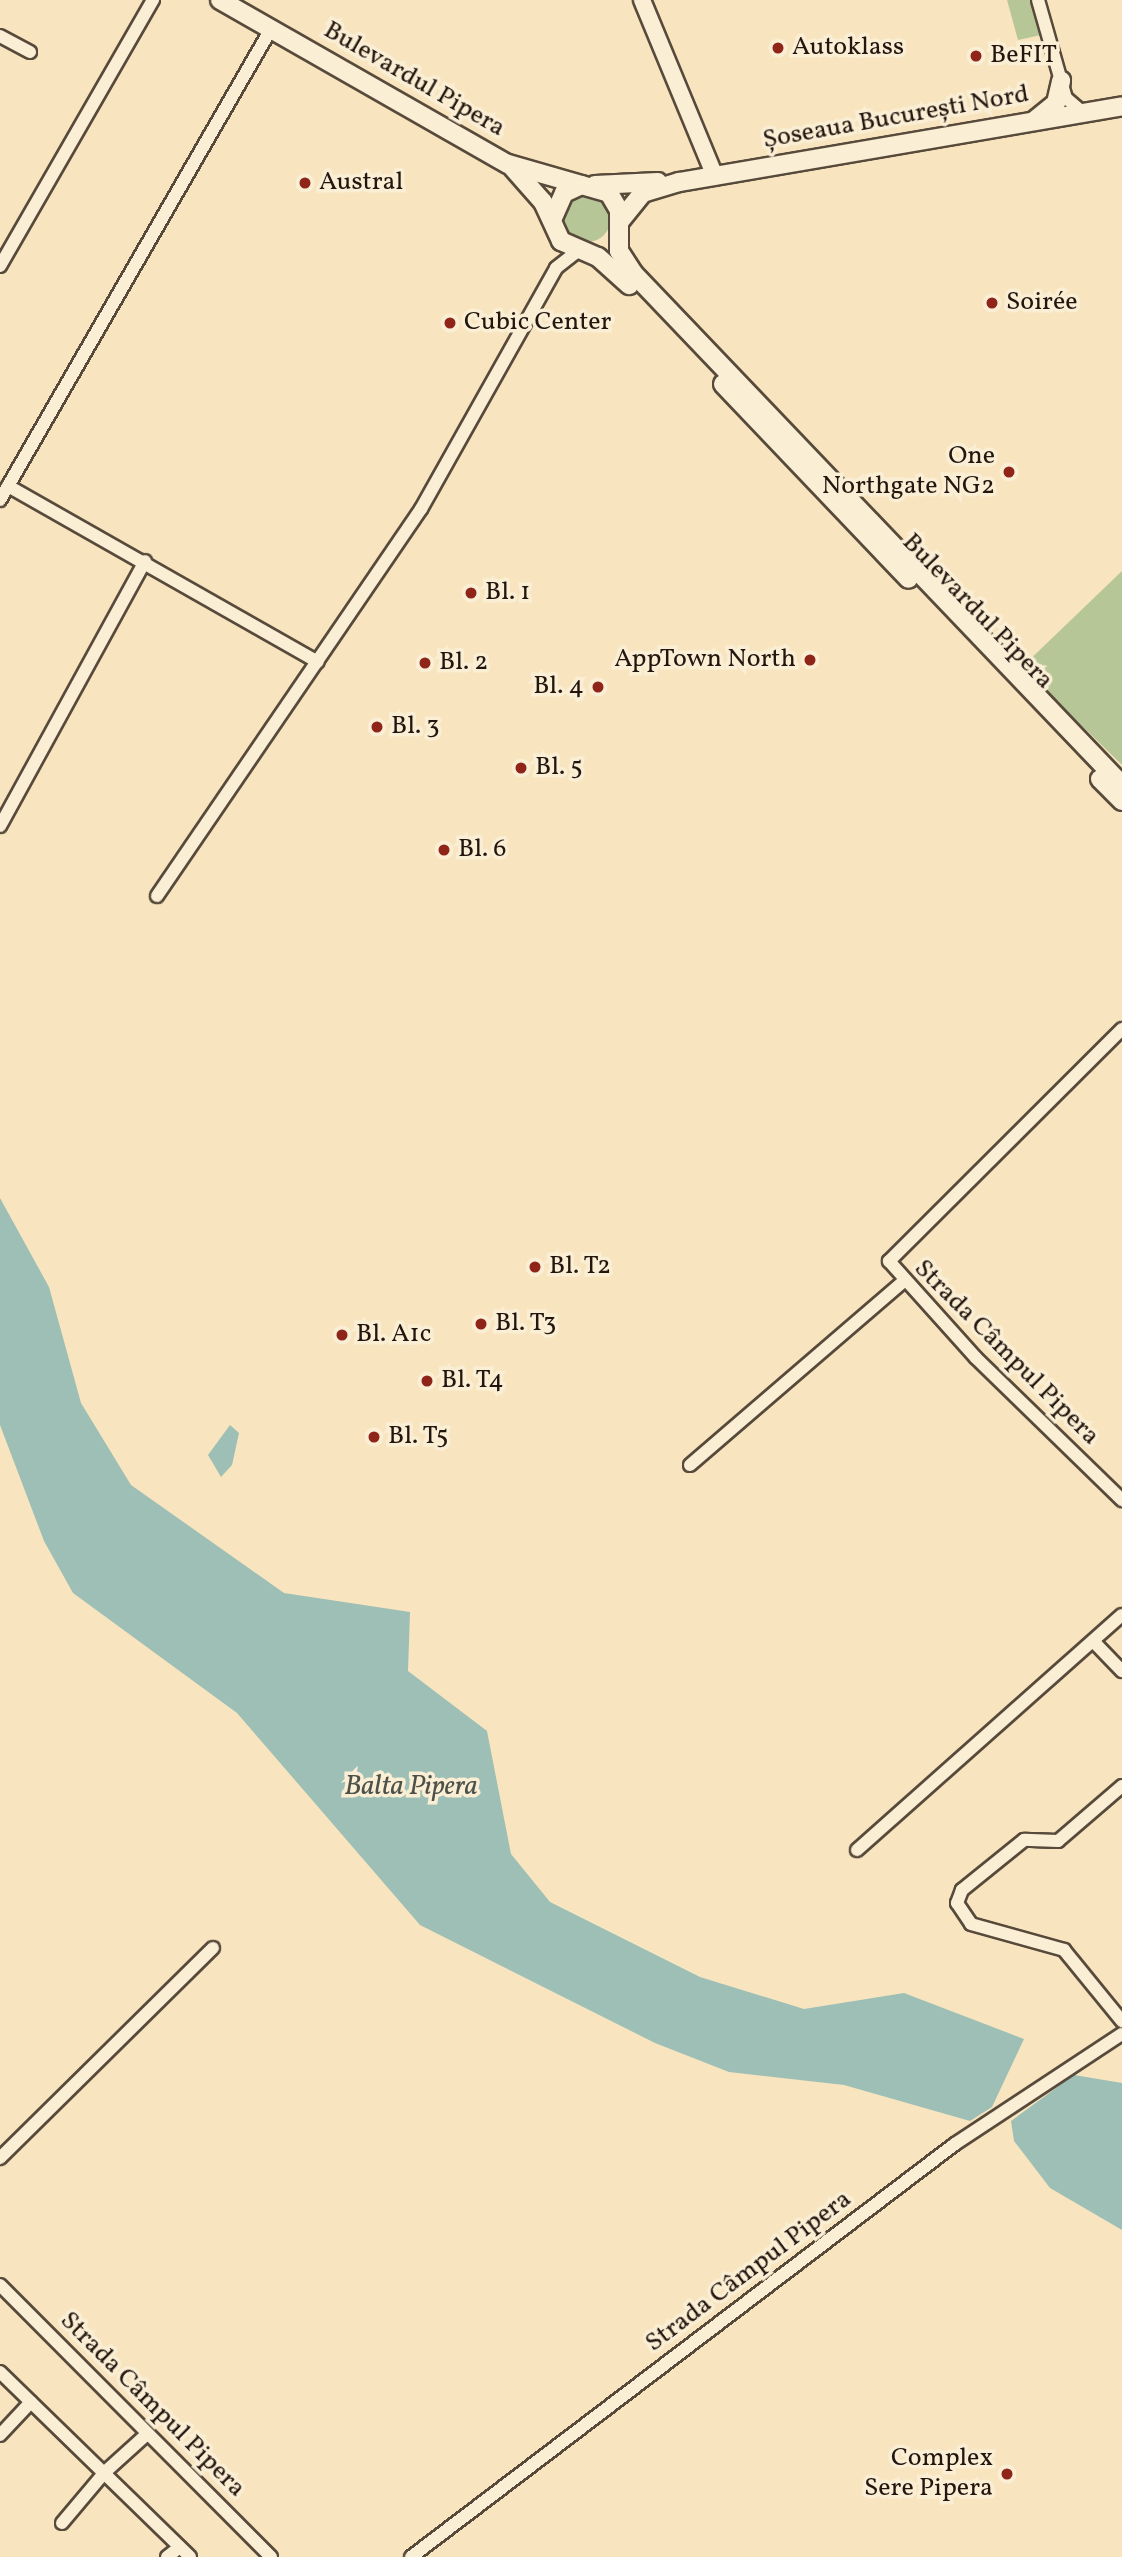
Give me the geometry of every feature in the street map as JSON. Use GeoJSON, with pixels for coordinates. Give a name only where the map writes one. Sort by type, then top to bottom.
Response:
{"type":"FeatureCollection","features":[{"type":"Feature","properties":{"kind":"main road","name":"Bulevardul Pipera"},"geometry":{"type":"LineString","coordinates":[[220,0],[508,164],[609,193],[619,228],[619,251],[634,274],[1122,785]]}},
{"type":"Feature","properties":{"kind":"main road"},"geometry":{"type":"LineString","coordinates":[[1029,122],[1053,107],[1061,80]]}},
{"type":"Feature","properties":{"kind":"main road","name":"Șoseaua București Nord"},"geometry":{"type":"LineString","coordinates":[[619,228],[643,193],[679,182],[1029,122],[1077,110],[1102,110],[1122,106]]}},
{"type":"Feature","properties":{"kind":"main road"},"geometry":{"type":"LineString","coordinates":[[909,143],[939,126],[1053,107],[1077,110]]}},
{"type":"Feature","properties":{"kind":"main road","name":"Bulevardul Pipera"},"geometry":{"type":"LineString","coordinates":[[508,164],[554,226],[583,252],[627,282],[1122,801]]}},
{"type":"Feature","properties":{"kind":"main road","name":"Șoseaua București Nord"},"geometry":{"type":"LineString","coordinates":[[587,185],[679,182]]}},
{"type":"Feature","properties":{"kind":"main road"},"geometry":{"type":"LineString","coordinates":[[554,226],[557,201],[587,185]]}},
{"type":"Feature","properties":{"kind":"main road"},"geometry":{"type":"LineString","coordinates":[[583,252],[619,228]]}},
{"type":"Feature","properties":{"kind":"street"},"geometry":{"type":"LineString","coordinates":[[0,266],[153,0]]}},
{"type":"Feature","properties":{"kind":"street"},"geometry":{"type":"LineString","coordinates":[[642,0],[715,176]]}},
{"type":"Feature","properties":{"kind":"street"},"geometry":{"type":"LineString","coordinates":[[1038,0],[1061,80],[1077,110]]}},
{"type":"Feature","properties":{"kind":"street"},"geometry":{"type":"LineString","coordinates":[[0,500],[271,29]]}},
{"type":"Feature","properties":{"kind":"street"},"geometry":{"type":"LineString","coordinates":[[0,36],[30,52]]}},
{"type":"Feature","properties":{"kind":"street"},"geometry":{"type":"LineString","coordinates":[[554,226],[556,268]]}},
{"type":"Feature","properties":{"kind":"street"},"geometry":{"type":"LineString","coordinates":[[157,896],[421,509],[556,268],[583,252]]}},
{"type":"Feature","properties":{"kind":"street"},"geometry":{"type":"LineString","coordinates":[[8,486],[145,561],[318,662]]}},
{"type":"Feature","properties":{"kind":"street"},"geometry":{"type":"LineString","coordinates":[[0,826],[145,561]]}},
{"type":"Feature","properties":{"kind":"street","name":"Strada Câmpul Pipera"},"geometry":{"type":"LineString","coordinates":[[1122,1029],[892,1251],[890,1269],[1122,1500]]}},
{"type":"Feature","properties":{"kind":"street"},"geometry":{"type":"LineString","coordinates":[[690,1465],[903,1282]]}},
{"type":"Feature","properties":{"kind":"street"},"geometry":{"type":"LineString","coordinates":[[857,1850],[1122,1615]]}},
{"type":"Feature","properties":{"kind":"street"},"geometry":{"type":"LineString","coordinates":[[1093,1641],[1122,1671]]}},
{"type":"Feature","properties":{"kind":"street"},"geometry":{"type":"LineString","coordinates":[[1122,1786],[1058,1840],[1024,1840],[962,1890],[957,1903],[971,1924],[1064,1950],[1122,2021]]}},
{"type":"Feature","properties":{"kind":"street"},"geometry":{"type":"LineString","coordinates":[[0,2158],[214,1948]]}},
{"type":"Feature","properties":{"kind":"street","name":"Strada Câmpul Pipera"},"geometry":{"type":"LineString","coordinates":[[411,2557],[955,2144],[1122,2034]]}},
{"type":"Feature","properties":{"kind":"street","name":"Strada Câmpul Pipera"},"geometry":{"type":"LineString","coordinates":[[0,2285],[271,2557]]}},
{"type":"Feature","properties":{"kind":"street"},"geometry":{"type":"LineString","coordinates":[[0,2372],[190,2557]]}},
{"type":"Feature","properties":{"kind":"street"},"geometry":{"type":"LineString","coordinates":[[0,2435],[31,2402]]}},
{"type":"Feature","properties":{"kind":"street"},"geometry":{"type":"LineString","coordinates":[[62,2523],[104,2472],[148,2434]]}},
{"type":"Feature","properties":{"kind":"street"},"geometry":{"type":"LineString","coordinates":[[167,2557],[180,2547]]}},
{"type":"Feature","properties":{"kind":"green space"},"geometry":{"type":"Polygon","coordinates":[[[1007,0],[1031,0],[1041,35],[1018,40],[1007,0]]]}},
{"type":"Feature","properties":{"kind":"green space"},"geometry":{"type":"Polygon","coordinates":[[[587,194],[596,195],[604,201],[610,209],[610,227],[604,235],[596,241],[587,242],[578,241],[570,235],[564,227],[563,218],[564,209],[570,201],[578,195],[587,194]]]}},
{"type":"Feature","properties":{"kind":"green space"},"geometry":{"type":"Polygon","coordinates":[[[1122,571],[1122,765],[1022,667],[1122,571]]]}},
{"type":"Feature","properties":{"kind":"water","name":"Balta Pipera"},"geometry":{"type":"Polygon","coordinates":[[[0,1198],[49,1287],[81,1403],[131,1485],[284,1593],[410,1612],[408,1671],[487,1731],[511,1854],[550,1902],[700,1977],[804,2009],[904,1993],[1024,2039],[992,2107],[970,2121],[844,2085],[729,2072],[655,2043],[420,1925],[237,1713],[73,1593],[44,1541],[0,1425],[0,1198]]]}},
{"type":"Feature","properties":{"kind":"water"},"geometry":{"type":"Polygon","coordinates":[[[230,1425],[239,1433],[232,1465],[221,1477],[208,1455],[230,1425]]]}},
{"type":"Feature","properties":{"kind":"water"},"geometry":{"type":"Polygon","coordinates":[[[1074,2075],[1122,2083],[1122,2230],[1050,2188],[1014,2141],[1011,2121],[1074,2075]]]}},
{"type":"Feature","properties":{"kind":"place","name":"Autoklass"},"geometry":{"type":"Point","coordinates":[778,48]}},
{"type":"Feature","properties":{"kind":"place","name":"BeFIT"},"geometry":{"type":"Point","coordinates":[976,56]}},
{"type":"Feature","properties":{"kind":"place","name":"Austral"},"geometry":{"type":"Point","coordinates":[305,183]}},
{"type":"Feature","properties":{"kind":"place","name":"Soirée"},"geometry":{"type":"Point","coordinates":[992,303]}},
{"type":"Feature","properties":{"kind":"place","name":"Cubic Center"},"geometry":{"type":"Point","coordinates":[450,323]}},
{"type":"Feature","properties":{"kind":"place","name":"One Northgate NG2"},"geometry":{"type":"Point","coordinates":[1009,472]}},
{"type":"Feature","properties":{"kind":"place","name":"Bl. 1"},"geometry":{"type":"Point","coordinates":[471,593]}},
{"type":"Feature","properties":{"kind":"place","name":"AppTown North"},"geometry":{"type":"Point","coordinates":[810,660]}},
{"type":"Feature","properties":{"kind":"place","name":"Bl. 2"},"geometry":{"type":"Point","coordinates":[425,663]}},
{"type":"Feature","properties":{"kind":"place","name":"Bl. 4"},"geometry":{"type":"Point","coordinates":[598,687]}},
{"type":"Feature","properties":{"kind":"place","name":"Bl. 3"},"geometry":{"type":"Point","coordinates":[377,727]}},
{"type":"Feature","properties":{"kind":"place","name":"Bl. 5"},"geometry":{"type":"Point","coordinates":[521,768]}},
{"type":"Feature","properties":{"kind":"place","name":"Bl. 6"},"geometry":{"type":"Point","coordinates":[444,850]}},
{"type":"Feature","properties":{"kind":"place","name":"Bl. T2"},"geometry":{"type":"Point","coordinates":[535,1267]}},
{"type":"Feature","properties":{"kind":"place","name":"Bl. T3"},"geometry":{"type":"Point","coordinates":[481,1324]}},
{"type":"Feature","properties":{"kind":"place","name":"Bl. A1c"},"geometry":{"type":"Point","coordinates":[342,1335]}},
{"type":"Feature","properties":{"kind":"place","name":"Bl. T4"},"geometry":{"type":"Point","coordinates":[427,1381]}},
{"type":"Feature","properties":{"kind":"place","name":"Bl. T5"},"geometry":{"type":"Point","coordinates":[374,1437]}},
{"type":"Feature","properties":{"kind":"place","name":"Complex Sere Pipera"},"geometry":{"type":"Point","coordinates":[1007,2474]}}]}
